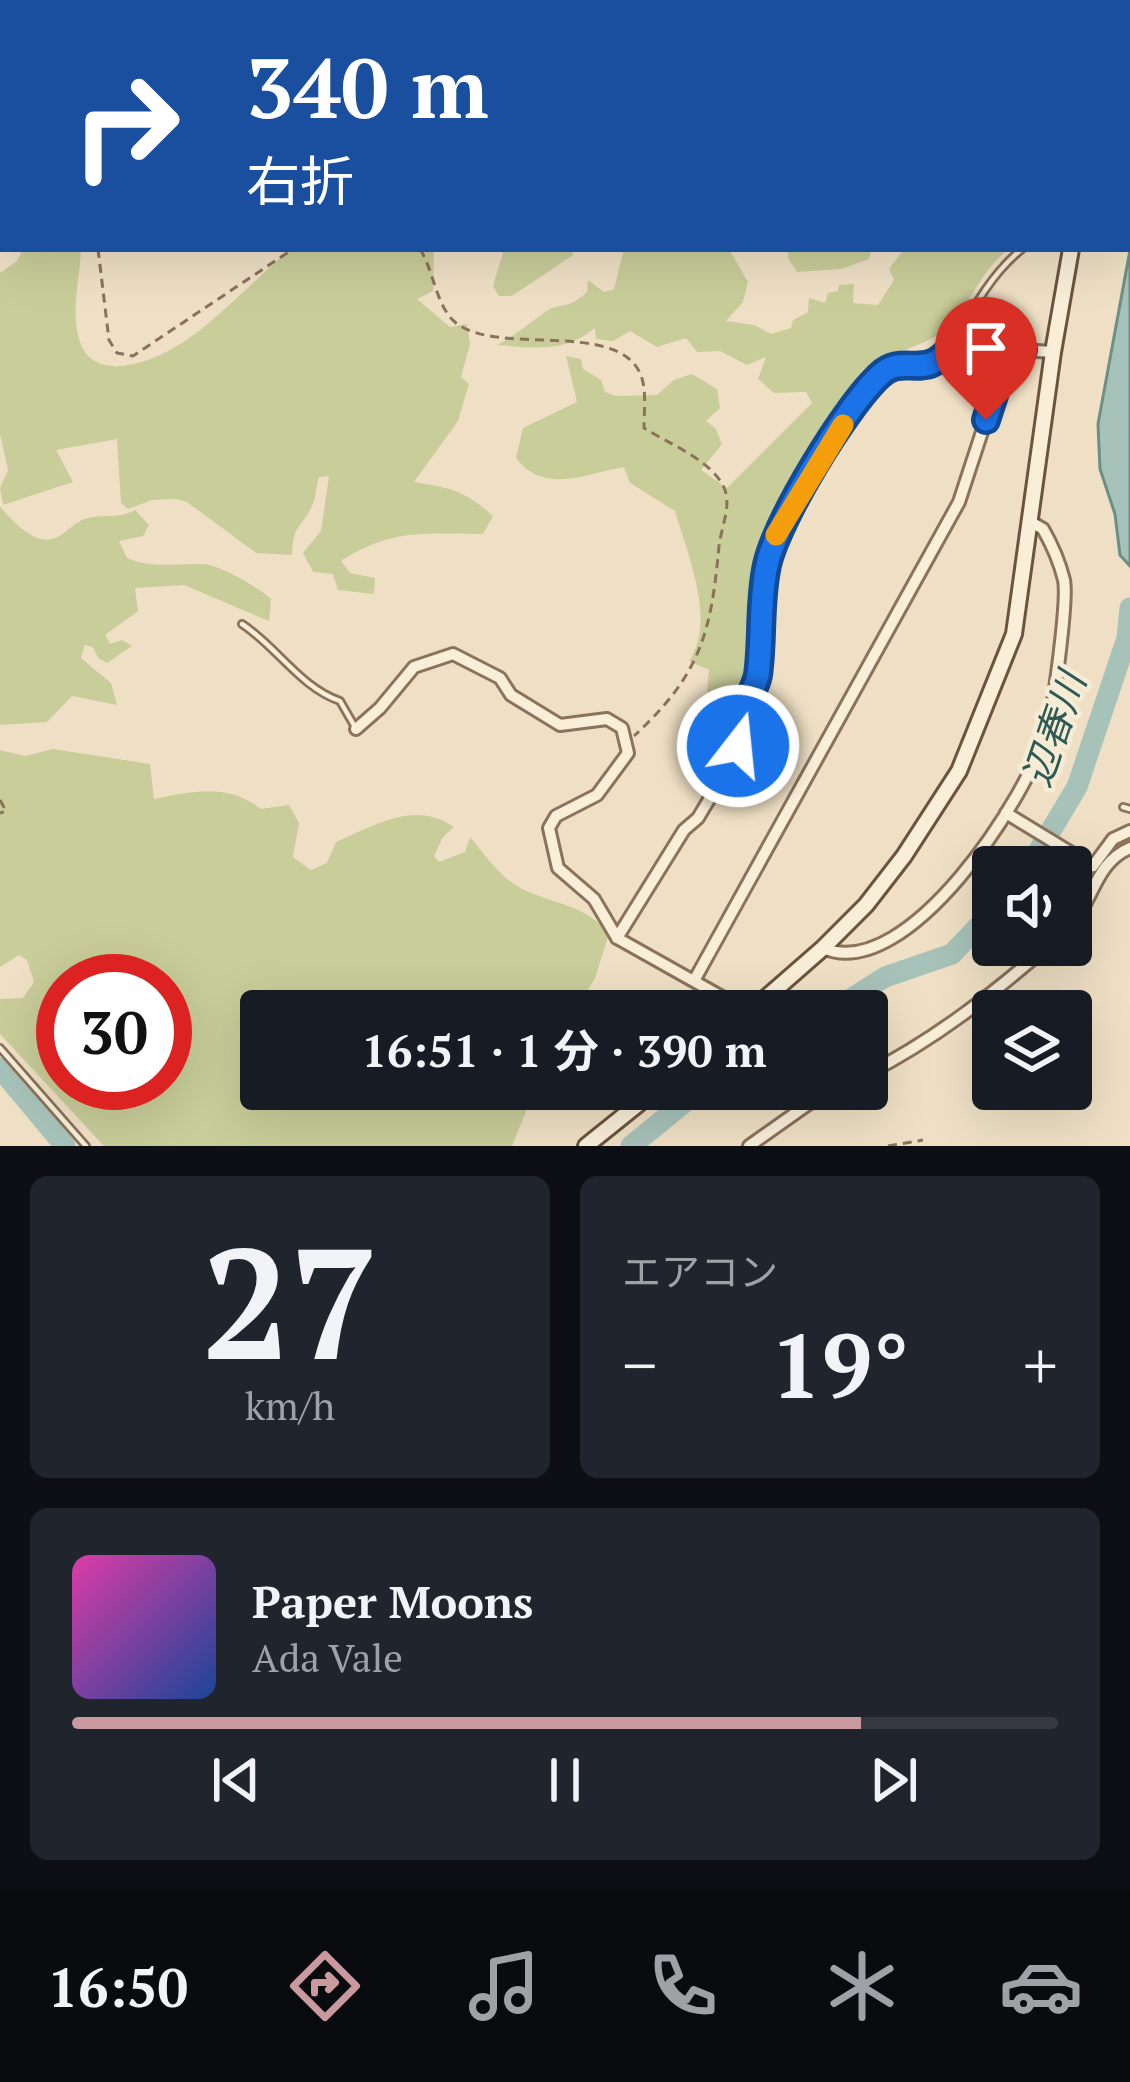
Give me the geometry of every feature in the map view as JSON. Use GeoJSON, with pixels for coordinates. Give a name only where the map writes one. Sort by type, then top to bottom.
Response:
{"type":"FeatureCollection","features":[{"type":"Feature","properties":{"kind":"main road"},"geometry":{"type":"LineString","coordinates":[[774,990],[866,905],[959,771],[1014,634],[1052,352],[1070,252]]}},
{"type":"Feature","properties":{"kind":"main road"},"geometry":{"type":"LineString","coordinates":[[586,1146],[631,1110]]}},
{"type":"Feature","properties":{"kind":"street"},"geometry":{"type":"LineString","coordinates":[[617,938],[684,830],[698,818],[724,762],[738,746],[746,704],[756,684],[762,590],[781,522],[855,405],[882,373],[894,367],[932,366],[952,346],[1052,352]]}},
{"type":"Feature","properties":{"kind":"street"},"geometry":{"type":"LineString","coordinates":[[695,979],[959,502],[998,383],[1023,350]]}},
{"type":"Feature","properties":{"kind":"street"},"geometry":{"type":"LineString","coordinates":[[823,949],[855,955],[900,933],[932,906],[1010,815],[1047,730],[1065,583],[1043,529],[1031,522]]}},
{"type":"Feature","properties":{"kind":"street"},"geometry":{"type":"LineString","coordinates":[[356,729],[414,667],[453,654],[500,678],[511,695],[560,725],[607,719],[622,728],[628,753],[597,795],[556,816],[549,828],[558,868],[594,899],[617,938],[714,990]]}},
{"type":"Feature","properties":{"kind":"street"},"geometry":{"type":"LineString","coordinates":[[1010,815],[1093,866],[1113,839],[1130,831]]}},
{"type":"Feature","properties":{"kind":"street"},"geometry":{"type":"LineString","coordinates":[[1092,887],[1112,857],[1130,848]]}},
{"type":"Feature","properties":{"kind":"street"},"geometry":{"type":"LineString","coordinates":[[888,1064],[976,1006],[1024,966]]}},
{"type":"Feature","properties":{"kind":"street"},"geometry":{"type":"LineString","coordinates":[[749,1146],[800,1110]]}},
{"type":"Feature","properties":{"kind":"lane"},"geometry":{"type":"LineString","coordinates":[[952,346],[984,289],[1018,252]]}},
{"type":"Feature","properties":{"kind":"lane"},"geometry":{"type":"LineString","coordinates":[[242,624],[264,638],[320,694],[340,701],[356,729]]}},
{"type":"Feature","properties":{"kind":"lane"},"geometry":{"type":"LineString","coordinates":[[0,1048],[86,1146]]}},
{"type":"Feature","properties":{"kind":"path"},"geometry":{"type":"LineString","coordinates":[[98,252],[109,340],[117,353],[134,356],[288,252]]}},
{"type":"Feature","properties":{"kind":"path"},"geometry":{"type":"LineString","coordinates":[[422,252],[446,312],[468,331],[591,345],[628,359],[639,370],[642,382],[644,428],[709,468],[726,492],[705,641],[667,705],[628,742]]}},
{"type":"Feature","properties":{"kind":"path"},"geometry":{"type":"LineString","coordinates":[[0,800],[6,811],[0,813]]}},
{"type":"Feature","properties":{"kind":"path"},"geometry":{"type":"LineString","coordinates":[[888,1146],[922,1140]]}},
{"type":"Feature","properties":{"kind":"green space"},"geometry":{"type":"Polygon","coordinates":[[[22,252],[81,252],[76,308],[80,342],[97,362],[123,366],[152,358],[190,337],[287,252],[434,252],[433,291],[417,299],[450,327],[467,324],[470,344],[461,377],[469,384],[458,421],[414,482],[456,491],[483,507],[493,516],[483,534],[409,535],[377,543],[341,561],[350,573],[375,578],[374,594],[338,590],[333,574],[313,572],[303,553],[321,531],[329,476],[319,477],[313,504],[296,532],[292,555],[256,553],[187,502],[152,500],[128,509],[121,503],[117,439],[56,450],[73,482],[3,505],[0,488],[8,470],[0,434],[0,273],[22,252]]]}},
{"type":"Feature","properties":{"kind":"green space"},"geometry":{"type":"Polygon","coordinates":[[[503,252],[572,252],[512,296],[499,296],[493,286],[503,252]]]}},
{"type":"Feature","properties":{"kind":"green space"},"geometry":{"type":"Polygon","coordinates":[[[623,252],[731,252],[748,282],[743,302],[726,321],[754,325],[771,334],[791,328],[793,320],[808,312],[809,298],[825,303],[828,293],[838,291],[839,285],[854,284],[853,303],[878,305],[894,280],[889,269],[902,252],[1006,252],[945,329],[862,370],[791,482],[760,550],[747,670],[735,707],[720,706],[707,694],[709,670],[689,661],[697,645],[700,607],[675,511],[630,483],[624,467],[566,479],[539,476],[516,458],[523,428],[577,402],[566,356],[581,359],[583,369],[601,380],[605,392],[616,396],[657,395],[674,380],[692,374],[717,389],[720,408],[706,421],[716,429],[722,444],[701,470],[727,488],[812,403],[806,392],[774,393],[758,379],[766,357],[747,365],[720,351],[697,352],[686,338],[657,347],[630,331],[613,341],[596,339],[595,328],[560,345],[497,345],[545,312],[580,298],[587,292],[588,280],[604,292],[614,289],[623,252]]]}},
{"type":"Feature","properties":{"kind":"green space"},"geometry":{"type":"Polygon","coordinates":[[[788,252],[871,252],[869,259],[841,269],[797,272],[788,252]]]}},
{"type":"Feature","properties":{"kind":"green space"},"geometry":{"type":"Polygon","coordinates":[[[0,506],[24,531],[48,540],[83,520],[135,510],[149,525],[143,536],[119,541],[127,558],[156,564],[203,564],[228,572],[271,599],[269,621],[184,585],[135,588],[138,611],[105,635],[110,644],[122,640],[132,646],[107,663],[85,645],[81,658],[111,683],[117,705],[72,696],[47,722],[0,725],[0,506]]]}},
{"type":"Feature","properties":{"kind":"green space"},"geometry":{"type":"Polygon","coordinates":[[[53,749],[150,764],[154,799],[210,791],[236,795],[261,809],[289,805],[299,823],[293,857],[311,870],[327,863],[336,842],[381,823],[410,815],[439,819],[454,827],[434,856],[439,862],[465,852],[470,837],[510,882],[592,918],[608,937],[588,990],[240,990],[240,1110],[527,1110],[512,1146],[104,1146],[71,1110],[192,1110],[192,954],[36,954],[36,1073],[0,1034],[0,999],[23,998],[34,982],[27,960],[19,955],[0,967],[0,750],[25,756],[53,749]]]}},
{"type":"Feature","properties":{"kind":"water"},"geometry":{"type":"Polygon","coordinates":[[[1130,252],[1130,566],[1120,555],[1115,514],[1100,469],[1098,424],[1130,252]]]}},
{"type":"Feature","properties":{"kind":"waterway","name":"辺春川"},"geometry":{"type":"LineString","coordinates":[[1042,846],[1077,787],[1127,638],[1130,608]]}},
{"type":"Feature","properties":{"kind":"waterway","name":"辺春川"},"geometry":{"type":"LineString","coordinates":[[865,990],[885,977],[952,954],[972,933]]}},
{"type":"Feature","properties":{"kind":"waterway","name":"辺春川"},"geometry":{"type":"LineString","coordinates":[[0,1068],[65,1146]]}},
{"type":"Feature","properties":{"kind":"waterway","name":"辺春川"},"geometry":{"type":"LineString","coordinates":[[631,1146],[675,1110]]}},
{"type":"Feature","properties":{"kind":"slow traffic"},"geometry":{"type":"LineString","coordinates":[[776,535],[843,425]]}},
{"type":"Feature","properties":{"kind":"route"},"geometry":{"type":"LineString","coordinates":[[738,746],[746,704],[756,684],[762,590],[781,522],[855,405],[882,373],[894,367],[932,366],[952,346],[1023,350],[998,383],[986,420]]}}]}
